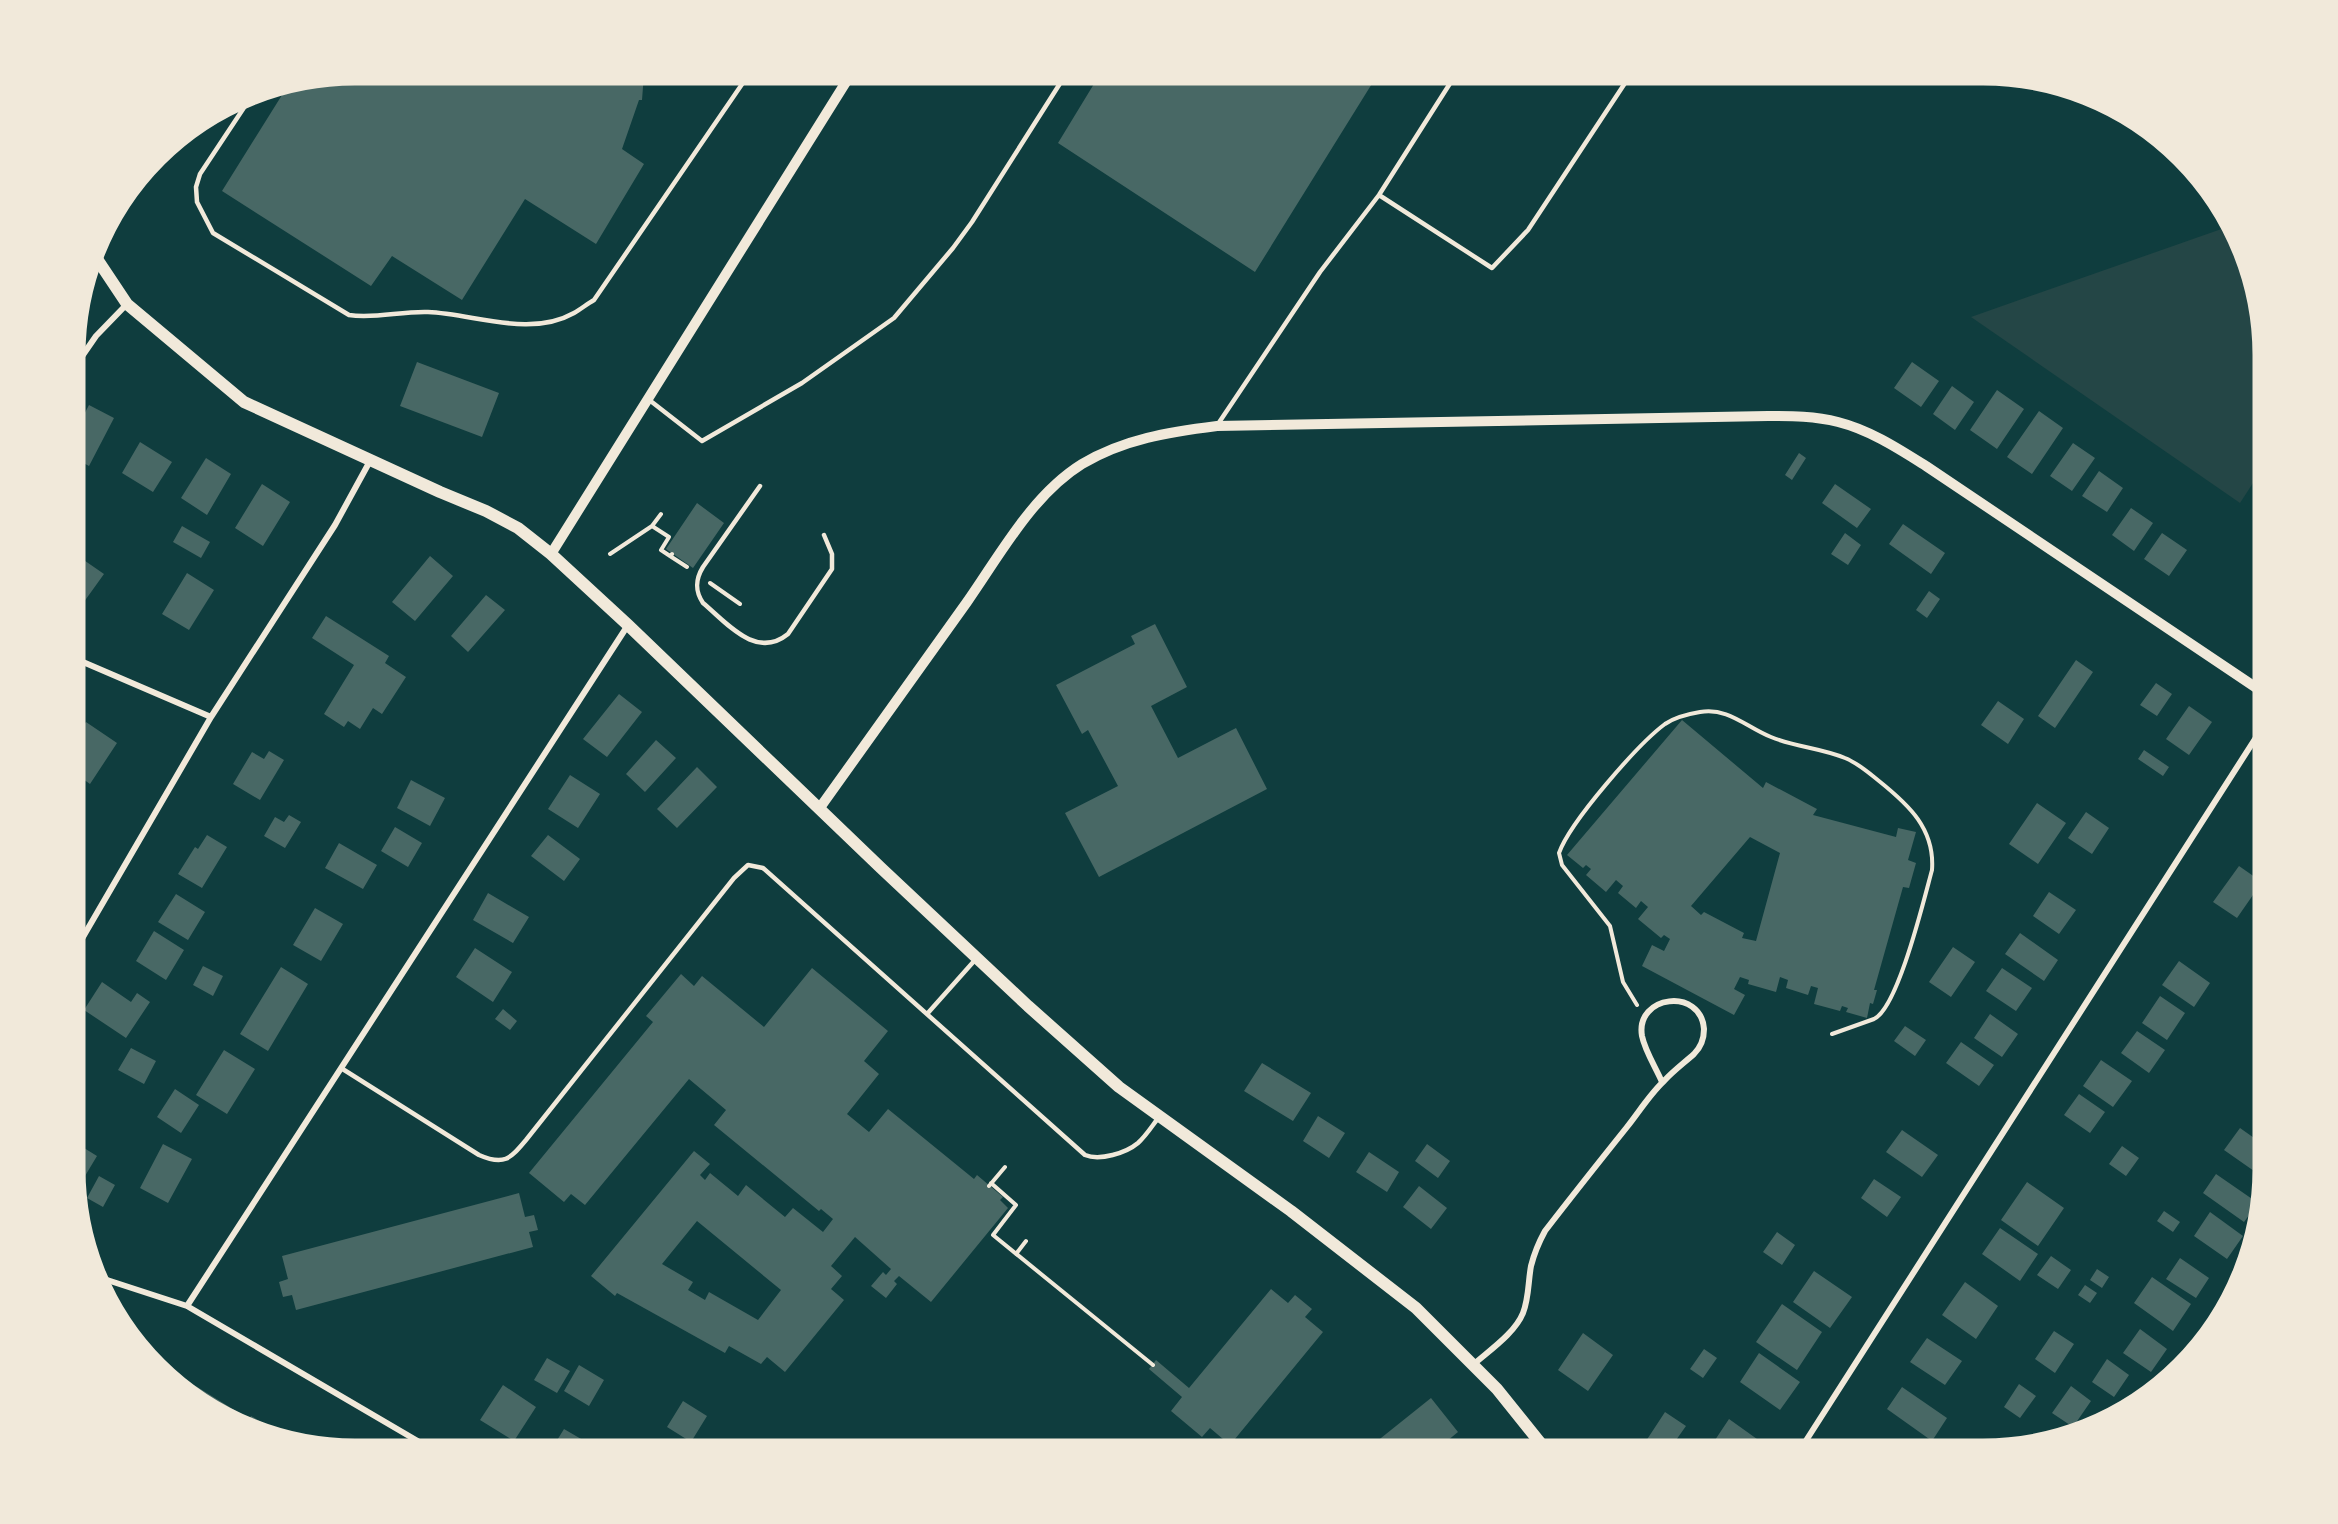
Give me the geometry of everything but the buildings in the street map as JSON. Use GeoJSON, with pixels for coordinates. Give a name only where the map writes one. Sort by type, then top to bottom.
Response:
{"type":"FeatureCollection","features":[{"type":"Feature","properties":{"kind":"main road"},"geometry":{"type":"LineString","coordinates":[[100,263],[127,304],[244,402],[370,461],[486,511],[518,528],[551,554],[977,958],[1119,1087],[1291,1211],[1404,1297],[1474,1364],[1538,1440]]}},
{"type":"Feature","properties":{"kind":"street"},"geometry":{"type":"LineString","coordinates":[[551,554],[845,84]]}},
{"type":"Feature","properties":{"kind":"street"},"geometry":{"type":"LineString","coordinates":[[84,353],[96,336],[127,304]]}},
{"type":"Feature","properties":{"kind":"street"},"geometry":{"type":"LineString","coordinates":[[819,809],[1014,535],[1058,482],[1081,464],[1138,439],[1216,426],[1768,416],[1805,416],[1839,422],[1868,433],[1926,466],[2254,686]]}},
{"type":"Feature","properties":{"kind":"street"},"geometry":{"type":"LineString","coordinates":[[84,935],[211,717],[335,525],[370,461]]}},
{"type":"Feature","properties":{"kind":"street"},"geometry":{"type":"LineString","coordinates":[[187,1306],[628,625]]}},
{"type":"Feature","properties":{"kind":"street"},"geometry":{"type":"LineString","coordinates":[[84,662],[211,717]]}},
{"type":"Feature","properties":{"kind":"street"},"geometry":{"type":"LineString","coordinates":[[1806,1440],[2254,741]]}},
{"type":"Feature","properties":{"kind":"street"},"geometry":{"type":"LineString","coordinates":[[1474,1364],[1514,1327],[1522,1316],[1536,1247],[1545,1231],[1662,1082],[1698,1050],[1703,1041],[1703,1022],[1698,1013],[1691,1006],[1672,1000],[1652,1008],[1642,1026],[1642,1037],[1662,1082]]}},
{"type":"Feature","properties":{"kind":"street"},"geometry":{"type":"LineString","coordinates":[[108,1281],[187,1306],[416,1440]]}},
{"type":"Feature","properties":{"kind":"lane"},"geometry":{"type":"LineString","coordinates":[[244,108],[200,174],[196,187],[197,202],[213,233],[349,315],[364,317],[426,312],[523,324],[549,322],[573,314],[594,300],[742,84]]}},
{"type":"Feature","properties":{"kind":"lane"},"geometry":{"type":"LineString","coordinates":[[648,399],[702,441],[802,383],[894,318],[972,222],[1060,84]]}},
{"type":"Feature","properties":{"kind":"lane"},"geometry":{"type":"LineString","coordinates":[[1216,426],[1320,272],[1379,195],[1450,84]]}},
{"type":"Feature","properties":{"kind":"lane"},"geometry":{"type":"LineString","coordinates":[[1379,195],[1492,268],[1528,230],[1624,84]]}},
{"type":"Feature","properties":{"kind":"lane"},"geometry":{"type":"LineString","coordinates":[[760,486],[703,567],[696,582],[699,598],[703,603],[745,638],[766,644],[778,641],[788,634],[832,569],[833,559],[824,535]]}},
{"type":"Feature","properties":{"kind":"lane"},"geometry":{"type":"LineString","coordinates":[[341,1068],[479,1155],[493,1161],[503,1161],[514,1154],[526,1140],[734,878],[748,865],[763,868],[1085,1155],[1102,1158],[1132,1147],[1139,1142],[1160,1116]]}},
{"type":"Feature","properties":{"kind":"lane"},"geometry":{"type":"LineString","coordinates":[[927,1014],[977,958]]}},
{"type":"Feature","properties":{"kind":"path"},"geometry":{"type":"LineString","coordinates":[[610,554],[652,526],[661,514]]}},
{"type":"Feature","properties":{"kind":"path"},"geometry":{"type":"LineString","coordinates":[[652,526],[669,537],[662,550],[670,556],[672,554]]}},
{"type":"Feature","properties":{"kind":"path"},"geometry":{"type":"LineString","coordinates":[[1646,1016],[1623,982],[1610,926],[1562,864],[1559,853],[1581,816],[1621,768],[1658,730],[1678,717],[1698,712],[1716,711],[1733,716],[1770,736],[1848,759],[1902,799],[1915,813],[1930,842],[1933,856],[1932,870],[1902,972],[1885,1010],[1874,1019],[1832,1034]]}},
{"type":"Feature","properties":{"kind":"path"},"geometry":{"type":"LineString","coordinates":[[1005,1167],[990,1185],[1016,1205],[993,1235],[1153,1365]]}},
{"type":"Feature","properties":{"kind":"path"},"geometry":{"type":"LineString","coordinates":[[1016,1254],[1026,1241]]}},
{"type":"Feature","properties":{"kind":"shaded area"},"geometry":{"type":"Polygon","coordinates":[[[2223,229],[2240,268],[2252,320],[2254,481],[2240,503],[1971,317],[2223,229]]]}}]}
